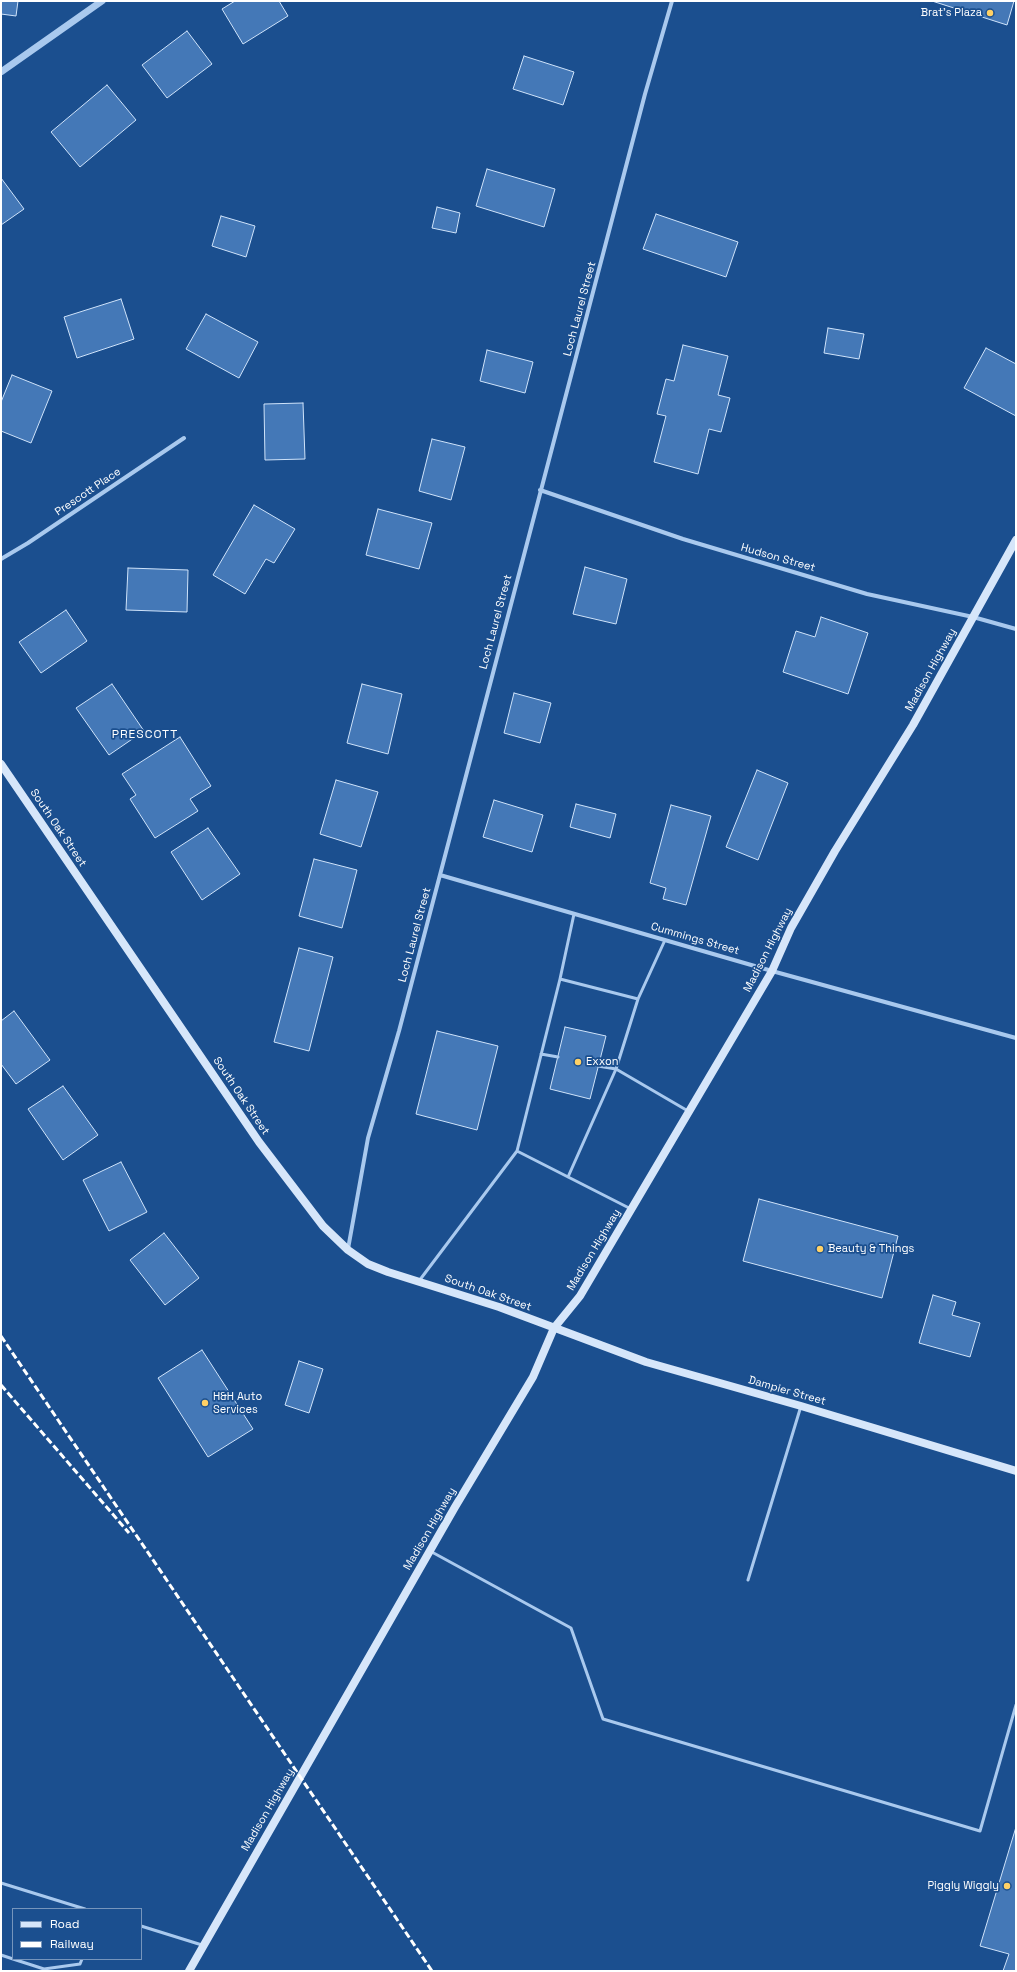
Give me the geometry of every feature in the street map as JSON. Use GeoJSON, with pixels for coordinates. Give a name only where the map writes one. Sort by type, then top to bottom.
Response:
{"type":"FeatureCollection","features":[{"type":"Feature","properties":{"kind":"main road","name":"Madison Highway"},"geometry":{"type":"LineString","coordinates":[[189,1971],[430,1551],[533,1377],[554,1328],[580,1296],[772,971],[791,928],[835,851],[913,725],[1016,540]]}},
{"type":"Feature","properties":{"kind":"main road","name":"South Oak Street"},"geometry":{"type":"LineString","coordinates":[[1,764],[259,1142],[322,1226],[348,1250],[368,1264],[388,1272],[499,1307],[554,1328]]}},
{"type":"Feature","properties":{"kind":"main road","name":"Dampier Street"},"geometry":{"type":"LineString","coordinates":[[554,1328],[646,1362],[801,1406],[1016,1471]]}},
{"type":"Feature","properties":{"kind":"street"},"geometry":{"type":"LineString","coordinates":[[1,72],[102,1]]}},
{"type":"Feature","properties":{"kind":"street","name":"Loch Laurel Street"},"geometry":{"type":"LineString","coordinates":[[348,1250],[368,1138],[440,875],[540,490],[608,239],[644,94],[672,1]]}},
{"type":"Feature","properties":{"kind":"street","name":"Prescott Place"},"geometry":{"type":"LineString","coordinates":[[1,558],[28,542],[184,438]]}},
{"type":"Feature","properties":{"kind":"street","name":"Hudson Street"},"geometry":{"type":"LineString","coordinates":[[540,490],[684,539],[867,594],[973,617],[1016,629]]}},
{"type":"Feature","properties":{"kind":"street","name":"Cummings Street"},"geometry":{"type":"LineString","coordinates":[[440,875],[772,971],[1016,1038]]}},
{"type":"Feature","properties":{"kind":"lane"},"geometry":{"type":"LineString","coordinates":[[419,1282],[517,1151],[560,979],[574,914]]}},
{"type":"Feature","properties":{"kind":"lane"},"geometry":{"type":"LineString","coordinates":[[568,1177],[616,1069],[638,999],[665,940]]}},
{"type":"Feature","properties":{"kind":"lane"},"geometry":{"type":"LineString","coordinates":[[560,979],[638,999]]}},
{"type":"Feature","properties":{"kind":"lane"},"geometry":{"type":"LineString","coordinates":[[541,1054],[558,1057]]}},
{"type":"Feature","properties":{"kind":"lane"},"geometry":{"type":"LineString","coordinates":[[598,1066],[616,1069],[689,1112]]}},
{"type":"Feature","properties":{"kind":"lane"},"geometry":{"type":"LineString","coordinates":[[517,1151],[631,1209]]}},
{"type":"Feature","properties":{"kind":"lane"},"geometry":{"type":"LineString","coordinates":[[748,1580],[801,1406]]}},
{"type":"Feature","properties":{"kind":"lane"},"geometry":{"type":"LineString","coordinates":[[430,1551],[571,1628],[604,1719],[980,1831],[1016,1705]]}},
{"type":"Feature","properties":{"kind":"lane"},"geometry":{"type":"LineString","coordinates":[[1,1883],[82,1908]]}},
{"type":"Feature","properties":{"kind":"lane"},"geometry":{"type":"LineString","coordinates":[[142,1926],[204,1946]]}},
{"type":"Feature","properties":{"kind":"lane"},"geometry":{"type":"LineString","coordinates":[[1,1955],[12,1959]]}},
{"type":"Feature","properties":{"kind":"lane"},"geometry":{"type":"LineString","coordinates":[[16,1960],[44,1970],[80,1964],[82,1960]]}},
{"type":"Feature","properties":{"kind":"building"},"geometry":{"type":"Polygon","coordinates":[[[1,1],[18,1],[16,16],[1,14],[1,1]]]}},
{"type":"Feature","properties":{"kind":"building"},"geometry":{"type":"Polygon","coordinates":[[[235,1],[279,1],[288,16],[243,44],[222,9],[235,1]]]}},
{"type":"Feature","properties":{"kind":"building","name":"Brat's Plaza"},"geometry":{"type":"Polygon","coordinates":[[[932,1],[1014,1],[1007,25],[932,1]]]}},
{"type":"Feature","properties":{"kind":"building"},"geometry":{"type":"Polygon","coordinates":[[[187,31],[212,64],[167,98],[142,65],[187,31]]]}},
{"type":"Feature","properties":{"kind":"building"},"geometry":{"type":"Polygon","coordinates":[[[524,56],[574,72],[563,105],[513,89],[524,56]]]}},
{"type":"Feature","properties":{"kind":"building"},"geometry":{"type":"Polygon","coordinates":[[[107,85],[136,120],[80,167],[51,132],[107,85]]]}},
{"type":"Feature","properties":{"kind":"building"},"geometry":{"type":"Polygon","coordinates":[[[487,169],[555,189],[544,227],[476,206],[487,169]]]}},
{"type":"Feature","properties":{"kind":"building"},"geometry":{"type":"Polygon","coordinates":[[[1,178],[24,209],[1,225],[1,178]]]}},
{"type":"Feature","properties":{"kind":"building"},"geometry":{"type":"Polygon","coordinates":[[[437,207],[460,213],[456,233],[432,228],[437,207]]]}},
{"type":"Feature","properties":{"kind":"building"},"geometry":{"type":"Polygon","coordinates":[[[656,214],[738,242],[726,277],[643,249],[656,214]]]}},
{"type":"Feature","properties":{"kind":"building"},"geometry":{"type":"Polygon","coordinates":[[[221,216],[255,226],[246,257],[212,246],[221,216]]]}},
{"type":"Feature","properties":{"kind":"building"},"geometry":{"type":"Polygon","coordinates":[[[121,299],[134,339],[77,358],[64,317],[121,299]]]}},
{"type":"Feature","properties":{"kind":"building"},"geometry":{"type":"Polygon","coordinates":[[[206,314],[258,342],[239,378],[186,349],[206,314]]]}},
{"type":"Feature","properties":{"kind":"building"},"geometry":{"type":"Polygon","coordinates":[[[828,328],[864,334],[859,359],[824,353],[828,328]]]}},
{"type":"Feature","properties":{"kind":"building"},"geometry":{"type":"Polygon","coordinates":[[[683,345],[728,356],[718,395],[730,398],[721,432],[709,429],[698,474],[654,462],[666,416],[657,414],[666,379],[674,381],[683,345]]]}},
{"type":"Feature","properties":{"kind":"building"},"geometry":{"type":"Polygon","coordinates":[[[986,348],[1016,364],[1016,416],[964,388],[986,348]]]}},
{"type":"Feature","properties":{"kind":"building"},"geometry":{"type":"Polygon","coordinates":[[[487,350],[533,362],[525,393],[480,381],[487,350]]]}},
{"type":"Feature","properties":{"kind":"building"},"geometry":{"type":"Polygon","coordinates":[[[12,375],[52,391],[31,443],[1,431],[1,402],[12,375]]]}},
{"type":"Feature","properties":{"kind":"building"},"geometry":{"type":"Polygon","coordinates":[[[303,403],[305,459],[265,460],[264,404],[303,403]]]}},
{"type":"Feature","properties":{"kind":"building"},"geometry":{"type":"Polygon","coordinates":[[[432,439],[465,447],[451,500],[419,491],[432,439]]]}},
{"type":"Feature","properties":{"kind":"building"},"geometry":{"type":"Polygon","coordinates":[[[254,505],[295,529],[274,563],[266,559],[245,594],[213,575],[254,505]]]}},
{"type":"Feature","properties":{"kind":"building"},"geometry":{"type":"Polygon","coordinates":[[[378,509],[432,523],[419,569],[366,555],[378,509]]]}},
{"type":"Feature","properties":{"kind":"building"},"geometry":{"type":"Polygon","coordinates":[[[585,567],[627,579],[616,624],[573,614],[585,567]]]}},
{"type":"Feature","properties":{"kind":"building"},"geometry":{"type":"Polygon","coordinates":[[[128,568],[188,570],[187,612],[126,610],[128,568]]]}},
{"type":"Feature","properties":{"kind":"building"},"geometry":{"type":"Polygon","coordinates":[[[66,610],[87,641],[41,673],[19,642],[66,610]]]}},
{"type":"Feature","properties":{"kind":"building"},"geometry":{"type":"Polygon","coordinates":[[[821,617],[868,633],[848,694],[783,672],[796,631],[815,637],[821,617]]]}},
{"type":"Feature","properties":{"kind":"building"},"geometry":{"type":"Polygon","coordinates":[[[112,684],[144,731],[109,755],[76,708],[112,684]]]}},
{"type":"Feature","properties":{"kind":"building"},"geometry":{"type":"Polygon","coordinates":[[[362,684],[402,694],[388,754],[347,743],[362,684]]]}},
{"type":"Feature","properties":{"kind":"building"},"geometry":{"type":"Polygon","coordinates":[[[514,693],[551,703],[540,743],[504,733],[514,693]]]}},
{"type":"Feature","properties":{"kind":"building"},"geometry":{"type":"Polygon","coordinates":[[[180,737],[211,786],[190,799],[198,811],[155,838],[130,799],[136,795],[122,774],[180,737]]]}},
{"type":"Feature","properties":{"kind":"building"},"geometry":{"type":"Polygon","coordinates":[[[757,770],[788,783],[758,860],[726,847],[757,770]]]}},
{"type":"Feature","properties":{"kind":"building"},"geometry":{"type":"Polygon","coordinates":[[[336,780],[378,792],[361,847],[320,834],[336,780]]]}},
{"type":"Feature","properties":{"kind":"building"},"geometry":{"type":"Polygon","coordinates":[[[494,800],[543,815],[532,852],[483,837],[494,800]]]}},
{"type":"Feature","properties":{"kind":"building"},"geometry":{"type":"Polygon","coordinates":[[[576,804],[616,814],[610,838],[570,827],[576,804]]]}},
{"type":"Feature","properties":{"kind":"building"},"geometry":{"type":"Polygon","coordinates":[[[671,805],[711,816],[686,905],[663,899],[666,888],[650,883],[671,805]]]}},
{"type":"Feature","properties":{"kind":"building"},"geometry":{"type":"Polygon","coordinates":[[[208,828],[240,874],[202,900],[171,852],[208,828]]]}},
{"type":"Feature","properties":{"kind":"building"},"geometry":{"type":"Polygon","coordinates":[[[314,859],[357,870],[342,928],[299,916],[314,859]]]}},
{"type":"Feature","properties":{"kind":"building"},"geometry":{"type":"Polygon","coordinates":[[[299,948],[333,957],[309,1051],[274,1042],[299,948]]]}},
{"type":"Feature","properties":{"kind":"building"},"geometry":{"type":"Polygon","coordinates":[[[14,1011],[50,1060],[16,1084],[1,1064],[1,1021],[14,1011]]]}},
{"type":"Feature","properties":{"kind":"building","name":"Exxon"},"geometry":{"type":"Polygon","coordinates":[[[565,1027],[606,1036],[590,1099],[550,1089],[565,1027]]]}},
{"type":"Feature","properties":{"kind":"building"},"geometry":{"type":"Polygon","coordinates":[[[437,1031],[498,1046],[477,1130],[416,1114],[437,1031]]]}},
{"type":"Feature","properties":{"kind":"building"},"geometry":{"type":"Polygon","coordinates":[[[63,1086],[98,1135],[63,1160],[28,1109],[63,1086]]]}},
{"type":"Feature","properties":{"kind":"building"},"geometry":{"type":"Polygon","coordinates":[[[121,1162],[147,1212],[109,1231],[83,1180],[121,1162]]]}},
{"type":"Feature","properties":{"kind":"building","name":"Beauty & Things"},"geometry":{"type":"Polygon","coordinates":[[[759,1199],[898,1236],[882,1298],[743,1261],[759,1199]]]}},
{"type":"Feature","properties":{"kind":"building"},"geometry":{"type":"Polygon","coordinates":[[[164,1233],[199,1278],[165,1305],[130,1260],[164,1233]]]}},
{"type":"Feature","properties":{"kind":"building"},"geometry":{"type":"Polygon","coordinates":[[[933,1295],[956,1302],[952,1315],[980,1323],[970,1357],[919,1343],[933,1295]]]}},
{"type":"Feature","properties":{"kind":"building","name":"H&H Auto Services"},"geometry":{"type":"Polygon","coordinates":[[[202,1350],[253,1429],[208,1457],[158,1378],[202,1350]]]}},
{"type":"Feature","properties":{"kind":"building"},"geometry":{"type":"Polygon","coordinates":[[[299,1361],[323,1369],[309,1413],[285,1405],[299,1361]]]}},
{"type":"Feature","properties":{"kind":"building","name":"Piggly Wiggly"},"geometry":{"type":"Polygon","coordinates":[[[1016,1827],[1016,1971],[1003,1971],[1009,1954],[980,1946],[1016,1827]]]}},
{"type":"Feature","properties":{"kind":"railway"},"geometry":{"type":"LineString","coordinates":[[1,1336],[432,1971]]}},
{"type":"Feature","properties":{"kind":"railway"},"geometry":{"type":"LineString","coordinates":[[1,1385],[129,1533]]}},
{"type":"Feature","properties":{"kind":"place","name":"Brat's Plaza"},"geometry":{"type":"Point","coordinates":[990,13]}},
{"type":"Feature","properties":{"kind":"place","name":"Exxon"},"geometry":{"type":"Point","coordinates":[578,1062]}},
{"type":"Feature","properties":{"kind":"place","name":"Beauty & Things"},"geometry":{"type":"Point","coordinates":[820,1249]}},
{"type":"Feature","properties":{"kind":"place","name":"H&H Auto Services"},"geometry":{"type":"Point","coordinates":[205,1403]}},
{"type":"Feature","properties":{"kind":"place","name":"Piggly Wiggly"},"geometry":{"type":"Point","coordinates":[1007,1886]}},
{"type":"Feature","properties":{"kind":"district","name":"PRESCOTT"},"geometry":{"type":"Point","coordinates":[145,735]}}]}
